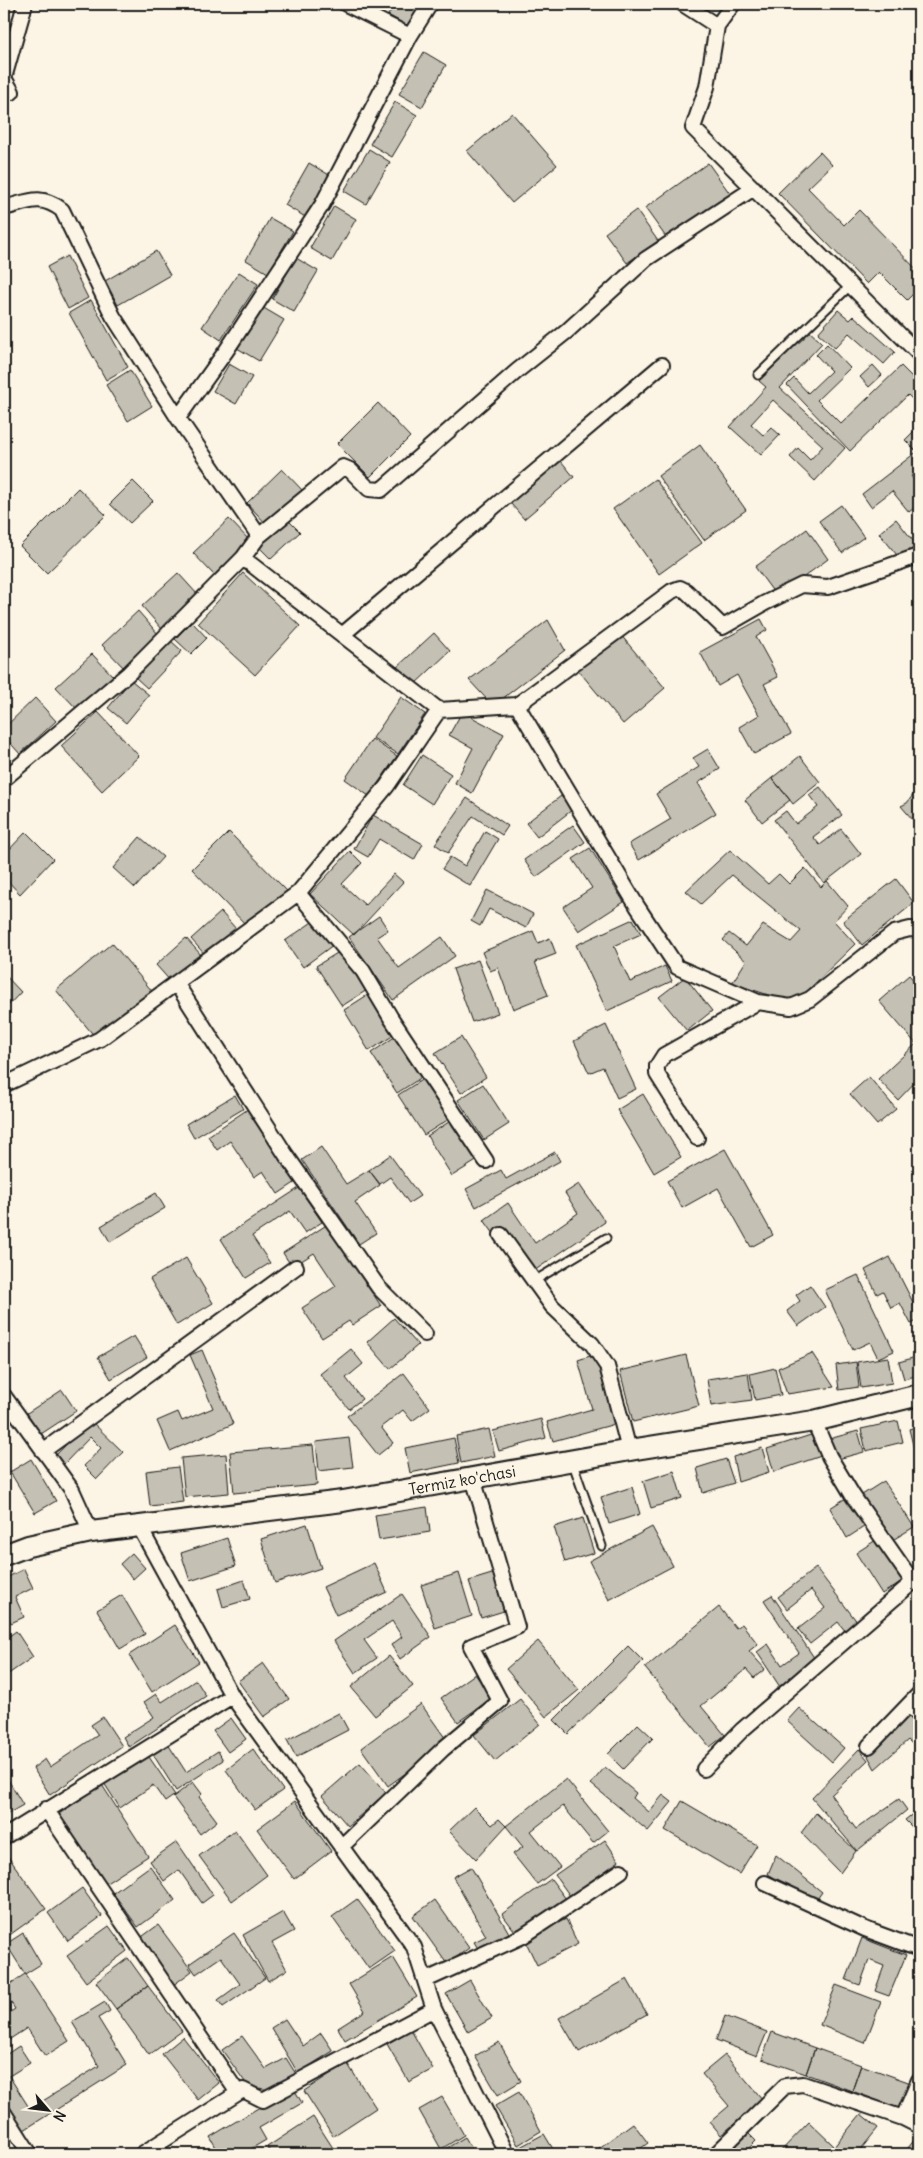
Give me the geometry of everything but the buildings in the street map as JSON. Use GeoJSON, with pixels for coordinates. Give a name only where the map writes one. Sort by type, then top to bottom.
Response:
{"type":"FeatureCollection","features":[{"type":"Feature","properties":{"kind":"main road","name":"Termiz ko'chasi"},"geometry":{"type":"LineString","coordinates":[[4,1555],[28,1546],[91,1532],[343,1501],[629,1450],[814,1421],[919,1395]]}},
{"type":"Feature","properties":{"kind":"street"},"geometry":{"type":"LineString","coordinates":[[12,92],[4,78],[25,4]]}},
{"type":"Feature","properties":{"kind":"street"},"geometry":{"type":"LineString","coordinates":[[346,4],[410,36]]}},
{"type":"Feature","properties":{"kind":"street"},"geometry":{"type":"LineString","coordinates":[[178,418],[226,351],[322,205],[410,36],[430,4]]}},
{"type":"Feature","properties":{"kind":"street"},"geometry":{"type":"LineString","coordinates":[[683,4],[717,26]]}},
{"type":"Feature","properties":{"kind":"street"},"geometry":{"type":"LineString","coordinates":[[732,4],[717,26],[707,87],[693,128],[919,354]]}},
{"type":"Feature","properties":{"kind":"street"},"geometry":{"type":"LineString","coordinates":[[4,779],[129,673],[243,558],[259,536],[341,468],[346,467],[350,470],[369,489],[381,490],[517,371],[566,332],[646,259],[754,188]]}},
{"type":"Feature","properties":{"kind":"street"},"geometry":{"type":"LineString","coordinates":[[4,208],[34,200],[50,200],[62,210],[113,316],[178,418],[259,536]]}},
{"type":"Feature","properties":{"kind":"street"},"geometry":{"type":"LineString","coordinates":[[342,635],[662,365]]}},
{"type":"Feature","properties":{"kind":"street"},"geometry":{"type":"LineString","coordinates":[[243,558],[439,710],[517,706],[672,591],[680,588],[686,591],[723,627],[802,585],[828,587],[902,560],[915,557],[919,560]]}},
{"type":"Feature","properties":{"kind":"street"},"geometry":{"type":"LineString","coordinates":[[517,706],[637,906],[677,967],[758,1002],[791,1007],[810,999],[894,933],[910,929],[919,930]]}},
{"type":"Feature","properties":{"kind":"street"},"geometry":{"type":"LineString","coordinates":[[4,1084],[100,1039],[298,893],[387,786],[439,710]]}},
{"type":"Feature","properties":{"kind":"street"},"geometry":{"type":"LineString","coordinates":[[298,893],[363,971],[391,1018],[486,1161]]}},
{"type":"Feature","properties":{"kind":"street"},"geometry":{"type":"LineString","coordinates":[[176,983],[286,1155],[378,1288],[425,1334]]}},
{"type":"Feature","properties":{"kind":"street"},"geometry":{"type":"LineString","coordinates":[[697,1138],[657,1074],[658,1066],[664,1055],[758,1002]]}},
{"type":"Feature","properties":{"kind":"street"},"geometry":{"type":"LineString","coordinates":[[501,1235],[552,1306],[592,1344],[607,1366],[629,1450]]}},
{"type":"Feature","properties":{"kind":"street"},"geometry":{"type":"LineString","coordinates":[[44,1450],[296,1267]]}},
{"type":"Feature","properties":{"kind":"street"},"geometry":{"type":"LineString","coordinates":[[4,1396],[72,1490],[91,1532]]}},
{"type":"Feature","properties":{"kind":"street"},"geometry":{"type":"LineString","coordinates":[[704,1769],[742,1730],[916,1586],[848,1488],[829,1456],[814,1421]]}},
{"type":"Feature","properties":{"kind":"street"},"geometry":{"type":"LineString","coordinates":[[341,1847],[443,1749],[500,1701],[472,1646],[517,1627],[473,1478]]}},
{"type":"Feature","properties":{"kind":"street"},"geometry":{"type":"LineString","coordinates":[[139,1526],[232,1696],[414,1947],[434,2009],[507,2154]]}},
{"type":"Feature","properties":{"kind":"street"},"geometry":{"type":"LineString","coordinates":[[869,1746],[919,1694]]}},
{"type":"Feature","properties":{"kind":"street"},"geometry":{"type":"LineString","coordinates":[[4,1837],[46,1809],[232,1696]]}},
{"type":"Feature","properties":{"kind":"street"},"geometry":{"type":"LineString","coordinates":[[909,1704],[919,1715]]}},
{"type":"Feature","properties":{"kind":"street"},"geometry":{"type":"LineString","coordinates":[[46,1809],[238,2094]]}},
{"type":"Feature","properties":{"kind":"street"},"geometry":{"type":"LineString","coordinates":[[426,1980],[523,1936],[621,1871]]}},
{"type":"Feature","properties":{"kind":"street"},"geometry":{"type":"LineString","coordinates":[[765,1883],[864,1929],[919,1949]]}},
{"type":"Feature","properties":{"kind":"street"},"geometry":{"type":"LineString","coordinates":[[142,2154],[243,2090],[263,2100],[434,2009]]}},
{"type":"Feature","properties":{"kind":"street"},"geometry":{"type":"LineString","coordinates":[[902,2118],[919,2080]]}},
{"type":"Feature","properties":{"kind":"street"},"geometry":{"type":"LineString","coordinates":[[716,2154],[785,2086],[803,2084],[902,2118],[919,2126]]}},
{"type":"Feature","properties":{"kind":"street"},"geometry":{"type":"LineString","coordinates":[[4,2113],[30,2154]]}},
{"type":"Feature","properties":{"kind":"lane"},"geometry":{"type":"LineString","coordinates":[[758,376],[851,285]]}},
{"type":"Feature","properties":{"kind":"lane"},"geometry":{"type":"LineString","coordinates":[[534,1281],[606,1238]]}},
{"type":"Feature","properties":{"kind":"lane"},"geometry":{"type":"LineString","coordinates":[[572,1460],[602,1546]]}}]}
